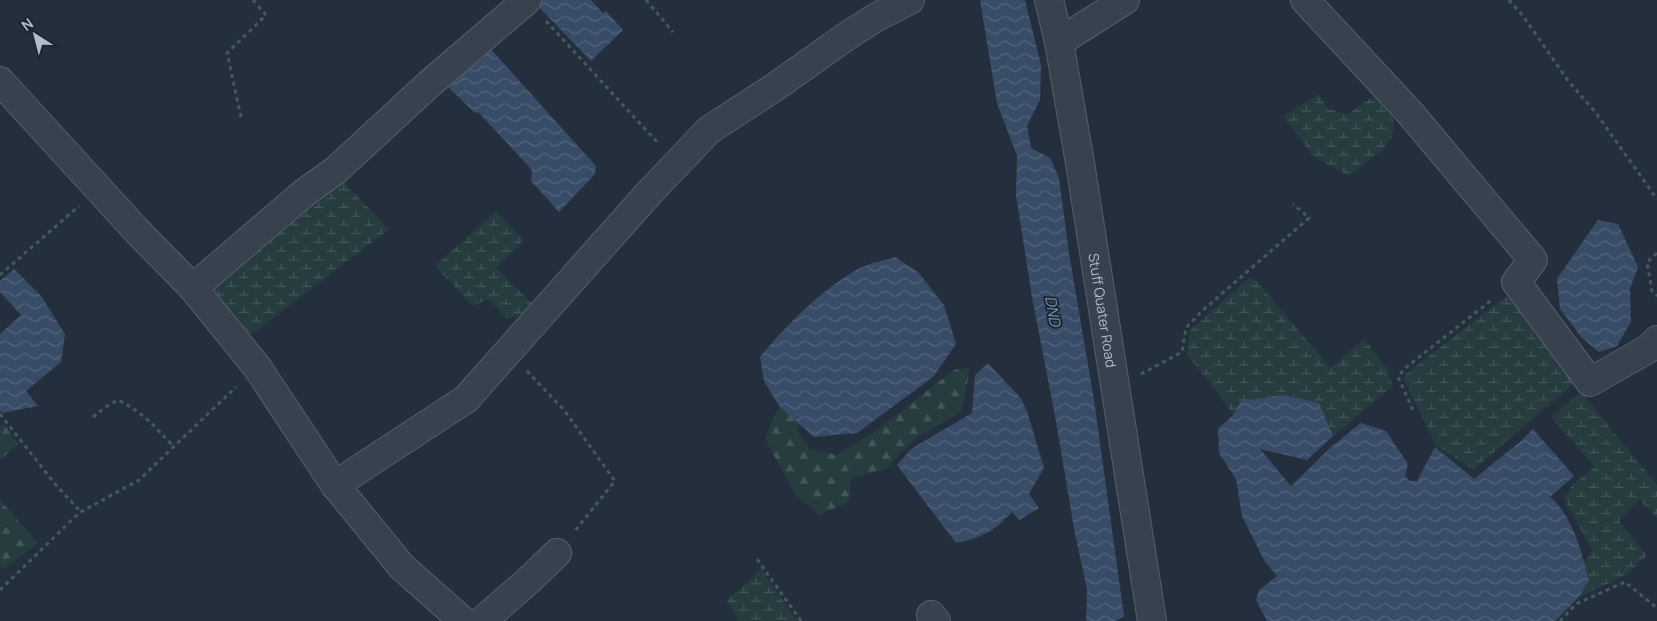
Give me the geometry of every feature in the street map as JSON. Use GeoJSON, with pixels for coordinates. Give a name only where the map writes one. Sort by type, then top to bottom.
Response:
{"type":"FeatureCollection","features":[{"type":"Feature","properties":{"kind":"street"},"geometry":{"type":"LineString","coordinates":[[335,485],[466,399],[677,163],[709,130],[775,87],[847,36],[910,0]]}},
{"type":"Feature","properties":{"kind":"street","name":"Stuff Quater Road"},"geometry":{"type":"LineString","coordinates":[[1049,0],[1059,42],[1080,163],[1115,388],[1145,617]]}},
{"type":"Feature","properties":{"kind":"street"},"geometry":{"type":"LineString","coordinates":[[1059,42],[1125,0]]}},
{"type":"Feature","properties":{"kind":"street"},"geometry":{"type":"LineString","coordinates":[[1305,0],[1410,113],[1533,260],[1516,282],[1590,382],[1654,352]]}},
{"type":"Feature","properties":{"kind":"street"},"geometry":{"type":"LineString","coordinates":[[193,288],[304,193],[336,170],[428,85],[533,7]]}},
{"type":"Feature","properties":{"kind":"street"},"geometry":{"type":"LineString","coordinates":[[0,81],[98,189],[193,288],[256,367],[335,485],[402,566],[463,621]]}},
{"type":"Feature","properties":{"kind":"street"},"geometry":{"type":"LineString","coordinates":[[482,621],[557,553]]}},
{"type":"Feature","properties":{"kind":"path"},"geometry":{"type":"LineString","coordinates":[[241,117],[227,53],[266,15],[253,0]]}},
{"type":"Feature","properties":{"kind":"path"},"geometry":{"type":"LineString","coordinates":[[646,0],[673,32]]}},
{"type":"Feature","properties":{"kind":"path"},"geometry":{"type":"LineString","coordinates":[[1509,0],[1523,16],[1569,82],[1596,113],[1657,200]]}},
{"type":"Feature","properties":{"kind":"path"},"geometry":{"type":"LineString","coordinates":[[533,7],[677,163]]}},
{"type":"Feature","properties":{"kind":"path"},"geometry":{"type":"LineString","coordinates":[[0,275],[98,189]]}},
{"type":"Feature","properties":{"kind":"path"},"geometry":{"type":"LineString","coordinates":[[1115,388],[1182,352],[1186,328],[1202,311],[1309,218],[1293,204]]}},
{"type":"Feature","properties":{"kind":"path"},"geometry":{"type":"LineString","coordinates":[[1657,253],[1647,262],[1652,291],[1657,296]]}},
{"type":"Feature","properties":{"kind":"path"},"geometry":{"type":"LineString","coordinates":[[1413,410],[1398,377],[1404,369],[1516,282]]}},
{"type":"Feature","properties":{"kind":"path"},"geometry":{"type":"LineString","coordinates":[[509,352],[564,410],[615,481],[557,553]]}},
{"type":"Feature","properties":{"kind":"path"},"geometry":{"type":"LineString","coordinates":[[0,590],[81,512],[139,480],[256,367]]}},
{"type":"Feature","properties":{"kind":"path"},"geometry":{"type":"LineString","coordinates":[[93,417],[118,400],[134,408],[149,420],[174,446]]}},
{"type":"Feature","properties":{"kind":"path"},"geometry":{"type":"LineString","coordinates":[[0,414],[55,484],[81,512]]}},
{"type":"Feature","properties":{"kind":"path"},"geometry":{"type":"LineString","coordinates":[[757,559],[801,621]]}},
{"type":"Feature","properties":{"kind":"path"},"geometry":{"type":"LineString","coordinates":[[1560,621],[1576,604],[1625,582],[1657,608]]}},
{"type":"Feature","properties":{"kind":"green space"},"geometry":{"type":"Polygon","coordinates":[[[1379,92],[1389,108],[1393,121],[1393,132],[1390,141],[1373,158],[1349,176],[1314,157],[1283,116],[1319,94],[1327,108],[1347,115],[1379,92]]]}},
{"type":"Feature","properties":{"kind":"green space"},"geometry":{"type":"Polygon","coordinates":[[[338,177],[389,229],[248,337],[207,286],[338,177]]]}},
{"type":"Feature","properties":{"kind":"green space"},"geometry":{"type":"Polygon","coordinates":[[[496,211],[524,240],[496,268],[539,310],[507,319],[489,299],[473,306],[435,266],[496,211]]]}},
{"type":"Feature","properties":{"kind":"green space"},"geometry":{"type":"Polygon","coordinates":[[[1250,277],[1256,281],[1331,368],[1364,339],[1387,369],[1393,386],[1333,436],[1319,403],[1241,401],[1233,415],[1219,394],[1187,355],[1190,330],[1250,277]]]}},
{"type":"Feature","properties":{"kind":"green space"},"geometry":{"type":"Polygon","coordinates":[[[1512,292],[1578,380],[1473,470],[1436,445],[1404,380],[1406,374],[1512,292]]]}},
{"type":"Feature","properties":{"kind":"green space"},"geometry":{"type":"Polygon","coordinates":[[[970,367],[962,411],[913,440],[886,469],[851,478],[849,502],[819,515],[795,494],[765,439],[773,418],[784,403],[802,418],[797,431],[810,449],[837,455],[873,433],[954,370],[970,367]]]}},
{"type":"Feature","properties":{"kind":"green space"},"geometry":{"type":"Polygon","coordinates":[[[1581,392],[1657,485],[1657,518],[1639,499],[1619,521],[1647,555],[1625,576],[1579,597],[1589,580],[1584,562],[1592,550],[1564,499],[1573,484],[1595,467],[1551,417],[1581,392]]]}},
{"type":"Feature","properties":{"kind":"green space"},"geometry":{"type":"Polygon","coordinates":[[[4,424],[18,444],[0,460],[0,426],[4,424]]]}},
{"type":"Feature","properties":{"kind":"green space"},"geometry":{"type":"Polygon","coordinates":[[[0,500],[38,543],[3,570],[0,566],[0,500]]]}},
{"type":"Feature","properties":{"kind":"green space"},"geometry":{"type":"Polygon","coordinates":[[[761,569],[797,621],[738,621],[727,601],[761,569]]]}},
{"type":"Feature","properties":{"kind":"water"},"geometry":{"type":"Polygon","coordinates":[[[537,0],[591,0],[603,13],[606,11],[623,30],[591,61],[534,2],[537,0]]]}},
{"type":"Feature","properties":{"kind":"water","name":"DND"},"geometry":{"type":"Polygon","coordinates":[[[980,0],[1025,0],[1041,65],[1040,100],[1027,126],[1031,148],[1050,158],[1059,178],[1069,253],[1094,400],[1124,616],[1115,621],[1086,621],[1087,589],[1075,534],[1032,297],[1016,195],[1017,156],[997,103],[980,0]]]}},
{"type":"Feature","properties":{"kind":"water"},"geometry":{"type":"Polygon","coordinates":[[[488,46],[596,166],[595,174],[559,212],[531,181],[532,170],[478,112],[475,113],[446,85],[488,46]]]}},
{"type":"Feature","properties":{"kind":"water"},"geometry":{"type":"Polygon","coordinates":[[[1598,220],[1618,224],[1638,267],[1630,289],[1631,322],[1617,346],[1599,352],[1582,338],[1560,309],[1557,279],[1598,220]]]}},
{"type":"Feature","properties":{"kind":"water"},"geometry":{"type":"Polygon","coordinates":[[[895,257],[918,272],[944,305],[956,344],[933,377],[857,433],[814,437],[779,406],[764,381],[760,357],[793,320],[831,287],[862,267],[895,257]]]}},
{"type":"Feature","properties":{"kind":"water"},"geometry":{"type":"Polygon","coordinates":[[[14,269],[41,296],[65,334],[61,362],[26,391],[38,406],[2,413],[0,410],[0,334],[21,315],[0,292],[0,281],[14,269]]]}},
{"type":"Feature","properties":{"kind":"water"},"geometry":{"type":"Polygon","coordinates":[[[988,363],[1020,397],[1027,411],[1044,468],[1029,494],[1039,508],[1019,520],[1012,512],[987,533],[956,543],[897,465],[911,449],[972,413],[975,375],[988,363]]]}},
{"type":"Feature","properties":{"kind":"water"},"geometry":{"type":"Polygon","coordinates":[[[1283,395],[1319,403],[1333,436],[1307,460],[1260,449],[1291,486],[1332,446],[1361,423],[1386,431],[1408,464],[1405,476],[1409,481],[1417,481],[1435,447],[1474,479],[1533,429],[1574,476],[1550,497],[1565,514],[1583,557],[1589,580],[1579,597],[1555,621],[1267,621],[1256,600],[1259,590],[1277,576],[1264,560],[1242,516],[1236,479],[1219,453],[1218,429],[1233,415],[1241,401],[1283,395]]]}}]}
